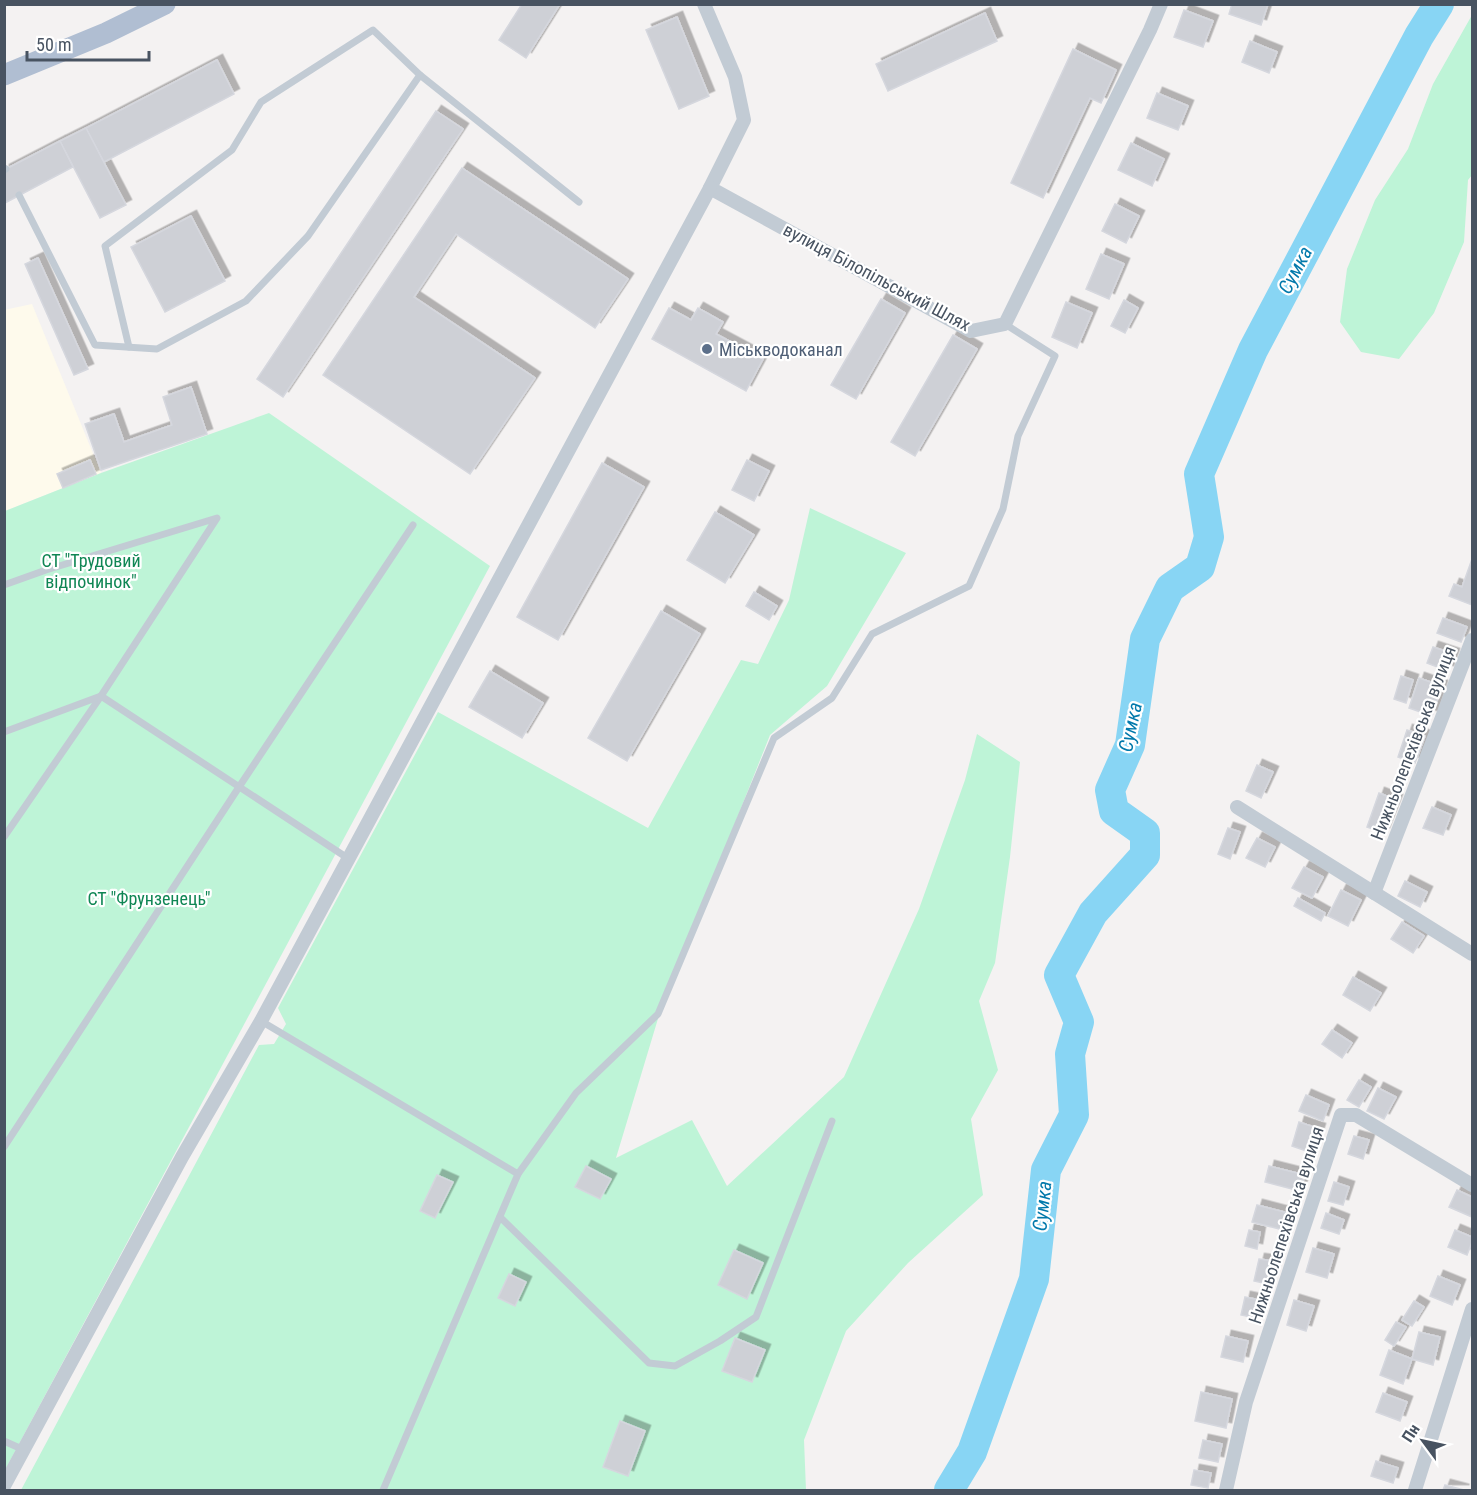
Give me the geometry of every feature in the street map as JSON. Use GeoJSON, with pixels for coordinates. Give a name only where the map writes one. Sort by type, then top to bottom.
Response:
{"type":"FeatureCollection","features":[{"type":"Feature","properties":{"kind":"main road"},"geometry":{"type":"LineString","coordinates":[[4,75],[106,33],[165,4]]}},
{"type":"Feature","properties":{"kind":"street"},"geometry":{"type":"LineString","coordinates":[[4,1486],[182,1157],[261,1022],[710,188],[744,120],[735,77],[704,4]]}},
{"type":"Feature","properties":{"kind":"street"},"geometry":{"type":"LineString","coordinates":[[1005,324],[1161,4]]}},
{"type":"Feature","properties":{"kind":"street","name":"вулиця Білопільський Шлях"},"geometry":{"type":"LineString","coordinates":[[710,188],[971,331],[1005,324]]}},
{"type":"Feature","properties":{"kind":"street","name":"Нижньолепехівська вулиця"},"geometry":{"type":"LineString","coordinates":[[1374,893],[1473,640]]}},
{"type":"Feature","properties":{"kind":"street"},"geometry":{"type":"LineString","coordinates":[[1237,807],[1473,954]]}},
{"type":"Feature","properties":{"kind":"street","name":"Нижньолепехівська вулиця"},"geometry":{"type":"LineString","coordinates":[[1226,1491],[1246,1402],[1341,1115],[1356,1115],[1473,1185]]}},
{"type":"Feature","properties":{"kind":"street"},"geometry":{"type":"LineString","coordinates":[[1415,1491],[1473,1309]]}},
{"type":"Feature","properties":{"kind":"lane"},"geometry":{"type":"LineString","coordinates":[[129,347],[105,246],[232,150],[261,102],[373,30],[420,75],[579,202]]}},
{"type":"Feature","properties":{"kind":"lane"},"geometry":{"type":"LineString","coordinates":[[19,195],[95,345],[157,349],[246,301],[308,236],[420,75]]}},
{"type":"Feature","properties":{"kind":"lane"},"geometry":{"type":"LineString","coordinates":[[383,1491],[518,1174],[576,1093],[658,1014],[774,738],[832,698],[872,634],[969,586],[1003,508],[1018,436],[1055,356],[1005,324]]}},
{"type":"Feature","properties":{"kind":"lane"},"geometry":{"type":"LineString","coordinates":[[4,585],[217,518],[101,696],[4,837]]}},
{"type":"Feature","properties":{"kind":"lane"},"geometry":{"type":"LineString","coordinates":[[4,1147],[413,525]]}},
{"type":"Feature","properties":{"kind":"lane"},"geometry":{"type":"LineString","coordinates":[[101,696],[349,859]]}},
{"type":"Feature","properties":{"kind":"lane"},"geometry":{"type":"LineString","coordinates":[[4,732],[101,696]]}},
{"type":"Feature","properties":{"kind":"lane"},"geometry":{"type":"LineString","coordinates":[[261,1022],[518,1174]]}},
{"type":"Feature","properties":{"kind":"lane"},"geometry":{"type":"LineString","coordinates":[[500,1217],[649,1363],[675,1366],[720,1341],[756,1317],[832,1121]]}},
{"type":"Feature","properties":{"kind":"lane"},"geometry":{"type":"LineString","coordinates":[[4,1441],[24,1450]]}},
{"type":"Feature","properties":{"kind":"shaded area"},"geometry":{"type":"Polygon","coordinates":[[[32,304],[101,473],[5,511],[4,310],[32,304]]]}},
{"type":"Feature","properties":{"kind":"green space"},"geometry":{"type":"Polygon","coordinates":[[[1472,15],[1472,175],[1468,180],[1464,242],[1434,313],[1399,359],[1361,352],[1340,322],[1347,269],[1375,200],[1408,149],[1433,84],[1472,15]]]}},
{"type":"Feature","properties":{"kind":"green space","name":"СТ \"Фрунзенець\""},"geometry":{"type":"Polygon","coordinates":[[[269,413],[490,566],[5,1470],[5,511],[101,473],[269,413]]]}},
{"type":"Feature","properties":{"kind":"green space"},"geometry":{"type":"Polygon","coordinates":[[[810,508],[906,553],[827,686],[770,735],[660,1012],[616,1158],[692,1120],[727,1186],[844,1077],[919,909],[965,780],[977,734],[1020,762],[1010,857],[995,963],[979,1001],[998,1070],[971,1119],[983,1195],[908,1263],[846,1331],[804,1440],[806,1490],[21,1490],[259,1045],[274,1044],[286,1024],[278,1008],[438,712],[648,828],[741,660],[758,664],[789,600],[810,508]]]}},
{"type":"Feature","properties":{"kind":"building"},"geometry":{"type":"Polygon","coordinates":[[[522,4],[560,4],[526,58],[499,40],[522,4]]]}},
{"type":"Feature","properties":{"kind":"building"},"geometry":{"type":"Polygon","coordinates":[[[1232,4],[1268,4],[1261,25],[1229,14],[1232,4]]]}},
{"type":"Feature","properties":{"kind":"building"},"geometry":{"type":"Polygon","coordinates":[[[1184,10],[1213,21],[1203,47],[1174,37],[1184,10]]]}},
{"type":"Feature","properties":{"kind":"building"},"geometry":{"type":"Polygon","coordinates":[[[985,13],[997,41],[888,91],[876,64],[985,13]]]}},
{"type":"Feature","properties":{"kind":"building"},"geometry":{"type":"Polygon","coordinates":[[[677,17],[709,96],[679,109],[646,30],[677,17]]]}},
{"type":"Feature","properties":{"kind":"building"},"geometry":{"type":"Polygon","coordinates":[[[1250,41],[1277,52],[1269,73],[1242,62],[1250,41]]]}},
{"type":"Feature","properties":{"kind":"building"},"geometry":{"type":"Polygon","coordinates":[[[1073,49],[1116,70],[1101,103],[1090,98],[1043,198],[1011,183],[1073,49]]]}},
{"type":"Feature","properties":{"kind":"building"},"geometry":{"type":"Polygon","coordinates":[[[217,60],[234,94],[104,162],[86,128],[217,60]]]}},
{"type":"Feature","properties":{"kind":"building"},"geometry":{"type":"Polygon","coordinates":[[[1157,93],[1188,106],[1178,130],[1147,118],[1157,93]]]}},
{"type":"Feature","properties":{"kind":"building"},"geometry":{"type":"Polygon","coordinates":[[[436,111],[463,129],[283,397],[257,379],[436,111]]]}},
{"type":"Feature","properties":{"kind":"building"},"geometry":{"type":"Polygon","coordinates":[[[86,128],[126,205],[100,218],[60,141],[86,128]]]}},
{"type":"Feature","properties":{"kind":"building"},"geometry":{"type":"Polygon","coordinates":[[[60,141],[73,167],[5,203],[4,170],[60,141]]]}},
{"type":"Feature","properties":{"kind":"building"},"geometry":{"type":"Polygon","coordinates":[[[1131,143],[1164,159],[1152,186],[1118,170],[1131,143]]]}},
{"type":"Feature","properties":{"kind":"building"},"geometry":{"type":"Polygon","coordinates":[[[462,168],[628,279],[595,328],[456,234],[414,297],[535,378],[470,474],[323,375],[462,168]]]}},
{"type":"Feature","properties":{"kind":"building"},"geometry":{"type":"Polygon","coordinates":[[[1115,204],[1139,216],[1126,243],[1102,231],[1115,204]]]}},
{"type":"Feature","properties":{"kind":"building"},"geometry":{"type":"Polygon","coordinates":[[[191,216],[225,281],[165,312],[131,247],[191,216]]]}},
{"type":"Feature","properties":{"kind":"building"},"geometry":{"type":"Polygon","coordinates":[[[1101,254],[1124,264],[1109,299],[1086,289],[1101,254]]]}},
{"type":"Feature","properties":{"kind":"building"},"geometry":{"type":"Polygon","coordinates":[[[38,258],[88,369],[74,375],[25,264],[38,258]]]}},
{"type":"Feature","properties":{"kind":"building"},"geometry":{"type":"Polygon","coordinates":[[[881,299],[905,313],[856,399],[831,385],[881,299]]]}},
{"type":"Feature","properties":{"kind":"building"},"geometry":{"type":"Polygon","coordinates":[[[1124,300],[1138,308],[1125,333],[1111,326],[1124,300]]]}},
{"type":"Feature","properties":{"kind":"building"},"geometry":{"type":"Polygon","coordinates":[[[1066,302],[1092,313],[1077,348],[1052,337],[1066,302]]]}},
{"type":"Feature","properties":{"kind":"building","name":"Міськводоканал"},"geometry":{"type":"Polygon","coordinates":[[[669,308],[691,320],[698,308],[723,322],[716,334],[763,359],[746,391],[652,339],[669,308]]]}},
{"type":"Feature","properties":{"kind":"building"},"geometry":{"type":"Polygon","coordinates":[[[953,335],[977,349],[915,456],[891,442],[953,335]]]}},
{"type":"Feature","properties":{"kind":"building"},"geometry":{"type":"Polygon","coordinates":[[[191,387],[207,434],[101,470],[85,424],[114,414],[124,442],[172,425],[163,397],[191,387]]]}},
{"type":"Feature","properties":{"kind":"building"},"geometry":{"type":"Polygon","coordinates":[[[90,460],[96,474],[63,488],[57,474],[90,460]]]}},
{"type":"Feature","properties":{"kind":"building"},"geometry":{"type":"Polygon","coordinates":[[[747,460],[769,471],[754,501],[732,490],[747,460]]]}},
{"type":"Feature","properties":{"kind":"building"},"geometry":{"type":"Polygon","coordinates":[[[602,463],[644,487],[558,640],[517,617],[602,463]]]}},
{"type":"Feature","properties":{"kind":"building"},"geometry":{"type":"Polygon","coordinates":[[[715,512],[754,535],[725,583],[687,560],[715,512]]]}},
{"type":"Feature","properties":{"kind":"building"},"geometry":{"type":"Polygon","coordinates":[[[1472,559],[1472,605],[1449,596],[1454,584],[1462,587],[1472,559]]]}},
{"type":"Feature","properties":{"kind":"building"},"geometry":{"type":"Polygon","coordinates":[[[754,592],[777,606],[769,620],[746,606],[754,592]]]}},
{"type":"Feature","properties":{"kind":"building"},"geometry":{"type":"Polygon","coordinates":[[[661,611],[700,634],[627,761],[588,738],[661,611]]]}},
{"type":"Feature","properties":{"kind":"building"},"geometry":{"type":"Polygon","coordinates":[[[1443,618],[1467,627],[1461,642],[1437,633],[1443,618]]]}},
{"type":"Feature","properties":{"kind":"building"},"geometry":{"type":"Polygon","coordinates":[[[1433,647],[1454,654],[1448,671],[1427,663],[1433,647]]]}},
{"type":"Feature","properties":{"kind":"building"},"geometry":{"type":"Polygon","coordinates":[[[490,671],[543,703],[522,738],[469,707],[490,671]]]}},
{"type":"Feature","properties":{"kind":"building"},"geometry":{"type":"Polygon","coordinates":[[[1401,676],[1413,680],[1406,703],[1394,699],[1401,676]]]}},
{"type":"Feature","properties":{"kind":"building"},"geometry":{"type":"Polygon","coordinates":[[[1419,678],[1442,686],[1432,716],[1409,708],[1419,678]]]}},
{"type":"Feature","properties":{"kind":"building"},"geometry":{"type":"Polygon","coordinates":[[[1407,730],[1425,736],[1415,763],[1398,757],[1407,730]]]}},
{"type":"Feature","properties":{"kind":"building"},"geometry":{"type":"Polygon","coordinates":[[[1257,765],[1273,772],[1261,798],[1246,791],[1257,765]]]}},
{"type":"Feature","properties":{"kind":"building"},"geometry":{"type":"Polygon","coordinates":[[[1379,793],[1397,800],[1384,833],[1367,827],[1379,793]]]}},
{"type":"Feature","properties":{"kind":"building"},"geometry":{"type":"Polygon","coordinates":[[[1432,807],[1451,815],[1443,835],[1423,828],[1432,807]]]}},
{"type":"Feature","properties":{"kind":"building"},"geometry":{"type":"Polygon","coordinates":[[[1228,828],[1240,832],[1230,859],[1218,854],[1228,828]]]}},
{"type":"Feature","properties":{"kind":"building"},"geometry":{"type":"Polygon","coordinates":[[[1257,838],[1275,847],[1265,867],[1246,858],[1257,838]]]}},
{"type":"Feature","properties":{"kind":"building"},"geometry":{"type":"Polygon","coordinates":[[[1304,867],[1323,877],[1312,898],[1292,888],[1304,867]]]}},
{"type":"Feature","properties":{"kind":"building"},"geometry":{"type":"Polygon","coordinates":[[[1405,881],[1427,892],[1420,907],[1398,896],[1405,881]]]}},
{"type":"Feature","properties":{"kind":"building"},"geometry":{"type":"Polygon","coordinates":[[[1341,890],[1361,900],[1348,926],[1328,916],[1341,890]]]}},
{"type":"Feature","properties":{"kind":"building"},"geometry":{"type":"Polygon","coordinates":[[[1298,898],[1325,913],[1321,921],[1294,906],[1298,898]]]}},
{"type":"Feature","properties":{"kind":"building"},"geometry":{"type":"Polygon","coordinates":[[[1402,922],[1424,936],[1413,953],[1391,939],[1402,922]]]}},
{"type":"Feature","properties":{"kind":"building"},"geometry":{"type":"Polygon","coordinates":[[[1353,977],[1381,993],[1370,1011],[1343,995],[1353,977]]]}},
{"type":"Feature","properties":{"kind":"building"},"geometry":{"type":"Polygon","coordinates":[[[1332,1030],[1352,1043],[1342,1058],[1322,1044],[1332,1030]]]}},
{"type":"Feature","properties":{"kind":"building"},"geometry":{"type":"Polygon","coordinates":[[[1359,1080],[1371,1087],[1359,1107],[1347,1100],[1359,1080]]]}},
{"type":"Feature","properties":{"kind":"building"},"geometry":{"type":"Polygon","coordinates":[[[1378,1088],[1396,1097],[1384,1119],[1367,1111],[1378,1088]]]}},
{"type":"Feature","properties":{"kind":"building"},"geometry":{"type":"Polygon","coordinates":[[[1306,1095],[1329,1105],[1323,1121],[1299,1111],[1306,1095]]]}},
{"type":"Feature","properties":{"kind":"building"},"geometry":{"type":"Polygon","coordinates":[[[1299,1122],[1320,1129],[1312,1153],[1292,1146],[1299,1122]]]}},
{"type":"Feature","properties":{"kind":"building"},"geometry":{"type":"Polygon","coordinates":[[[1354,1136],[1369,1140],[1363,1159],[1348,1154],[1354,1136]]]}},
{"type":"Feature","properties":{"kind":"building"},"geometry":{"type":"Polygon","coordinates":[[[586,1166],[611,1179],[600,1199],[575,1187],[586,1166]]]}},
{"type":"Feature","properties":{"kind":"building"},"geometry":{"type":"Polygon","coordinates":[[[1269,1166],[1305,1175],[1300,1191],[1265,1182],[1269,1166]]]}},
{"type":"Feature","properties":{"kind":"building"},"geometry":{"type":"Polygon","coordinates":[[[437,1175],[453,1182],[435,1218],[420,1211],[437,1175]]]}},
{"type":"Feature","properties":{"kind":"building"},"geometry":{"type":"Polygon","coordinates":[[[1334,1182],[1349,1187],[1343,1205],[1328,1201],[1334,1182]]]}},
{"type":"Feature","properties":{"kind":"building"},"geometry":{"type":"Polygon","coordinates":[[[1457,1190],[1472,1197],[1472,1217],[1449,1207],[1457,1190]]]}},
{"type":"Feature","properties":{"kind":"building"},"geometry":{"type":"Polygon","coordinates":[[[1257,1205],[1292,1214],[1287,1231],[1252,1222],[1257,1205]]]}},
{"type":"Feature","properties":{"kind":"building"},"geometry":{"type":"Polygon","coordinates":[[[1326,1213],[1344,1220],[1339,1234],[1321,1228],[1326,1213]]]}},
{"type":"Feature","properties":{"kind":"building"},"geometry":{"type":"Polygon","coordinates":[[[1249,1230],[1260,1232],[1257,1249],[1245,1246],[1249,1230]]]}},
{"type":"Feature","properties":{"kind":"building"},"geometry":{"type":"Polygon","coordinates":[[[1455,1230],[1472,1237],[1467,1255],[1448,1247],[1455,1230]]]}},
{"type":"Feature","properties":{"kind":"building"},"geometry":{"type":"Polygon","coordinates":[[[1313,1248],[1334,1254],[1327,1278],[1306,1272],[1313,1248]]]}},
{"type":"Feature","properties":{"kind":"building"},"geometry":{"type":"Polygon","coordinates":[[[734,1250],[763,1263],[747,1299],[718,1285],[734,1250]]]}},
{"type":"Feature","properties":{"kind":"building"},"geometry":{"type":"Polygon","coordinates":[[[1259,1259],[1273,1261],[1268,1284],[1254,1281],[1259,1259]]]}},
{"type":"Feature","properties":{"kind":"building"},"geometry":{"type":"Polygon","coordinates":[[[509,1274],[526,1282],[515,1306],[498,1298],[509,1274]]]}},
{"type":"Feature","properties":{"kind":"building"},"geometry":{"type":"Polygon","coordinates":[[[1438,1276],[1460,1285],[1452,1305],[1430,1296],[1438,1276]]]}},
{"type":"Feature","properties":{"kind":"building"},"geometry":{"type":"Polygon","coordinates":[[[1245,1297],[1260,1300],[1256,1318],[1241,1315],[1245,1297]]]}},
{"type":"Feature","properties":{"kind":"building"},"geometry":{"type":"Polygon","coordinates":[[[1294,1300],[1314,1306],[1306,1331],[1287,1325],[1294,1300]]]}},
{"type":"Feature","properties":{"kind":"building"},"geometry":{"type":"Polygon","coordinates":[[[1414,1301],[1424,1307],[1412,1326],[1402,1320],[1414,1301]]]}},
{"type":"Feature","properties":{"kind":"building"},"geometry":{"type":"Polygon","coordinates":[[[1396,1322],[1406,1327],[1394,1346],[1385,1340],[1396,1322]]]}},
{"type":"Feature","properties":{"kind":"building"},"geometry":{"type":"Polygon","coordinates":[[[1419,1332],[1440,1337],[1433,1365],[1412,1359],[1419,1332]]]}},
{"type":"Feature","properties":{"kind":"building"},"geometry":{"type":"Polygon","coordinates":[[[1226,1336],[1248,1341],[1243,1362],[1221,1357],[1226,1336]]]}},
{"type":"Feature","properties":{"kind":"building"},"geometry":{"type":"Polygon","coordinates":[[[735,1338],[765,1350],[752,1382],[722,1371],[735,1338]]]}},
{"type":"Feature","properties":{"kind":"building"},"geometry":{"type":"Polygon","coordinates":[[[1389,1350],[1412,1359],[1403,1384],[1380,1375],[1389,1350]]]}},
{"type":"Feature","properties":{"kind":"building"},"geometry":{"type":"Polygon","coordinates":[[[1201,1392],[1232,1399],[1226,1428],[1195,1421],[1201,1392]]]}},
{"type":"Feature","properties":{"kind":"building"},"geometry":{"type":"Polygon","coordinates":[[[1383,1393],[1407,1402],[1400,1421],[1376,1412],[1383,1393]]]}},
{"type":"Feature","properties":{"kind":"building"},"geometry":{"type":"Polygon","coordinates":[[[620,1421],[645,1431],[628,1476],[603,1467],[620,1421]]]}},
{"type":"Feature","properties":{"kind":"building"},"geometry":{"type":"Polygon","coordinates":[[[1203,1440],[1222,1444],[1218,1462],[1199,1458],[1203,1440]]]}},
{"type":"Feature","properties":{"kind":"building"},"geometry":{"type":"Polygon","coordinates":[[[1376,1461],[1398,1468],[1393,1483],[1371,1476],[1376,1461]]]}},
{"type":"Feature","properties":{"kind":"building"},"geometry":{"type":"Polygon","coordinates":[[[1194,1470],[1211,1473],[1208,1488],[1191,1485],[1194,1470]]]}},
{"type":"Feature","properties":{"kind":"building"},"geometry":{"type":"Polygon","coordinates":[[[1445,1485],[1464,1490],[1443,1490],[1445,1485]]]}},
{"type":"Feature","properties":{"kind":"waterway","name":"Сумка"},"geometry":{"type":"LineString","coordinates":[[949,1490],[972,1452],[1034,1279],[1046,1170],[1074,1115],[1070,1054],[1079,1022],[1059,975],[1093,913],[1145,855],[1145,833],[1114,811],[1110,790],[1130,745],[1145,639],[1170,588],[1200,567],[1209,537],[1199,474],[1253,350],[1419,36],[1439,4]]}},
{"type":"Feature","properties":{"kind":"place","name":"Міськводоканал"},"geometry":{"type":"Point","coordinates":[707,349]}},
{"type":"Feature","properties":{"kind":"park label","name":"СТ \"Трудовий відпочинок\""},"geometry":{"type":"Point","coordinates":[91,570]}}]}
